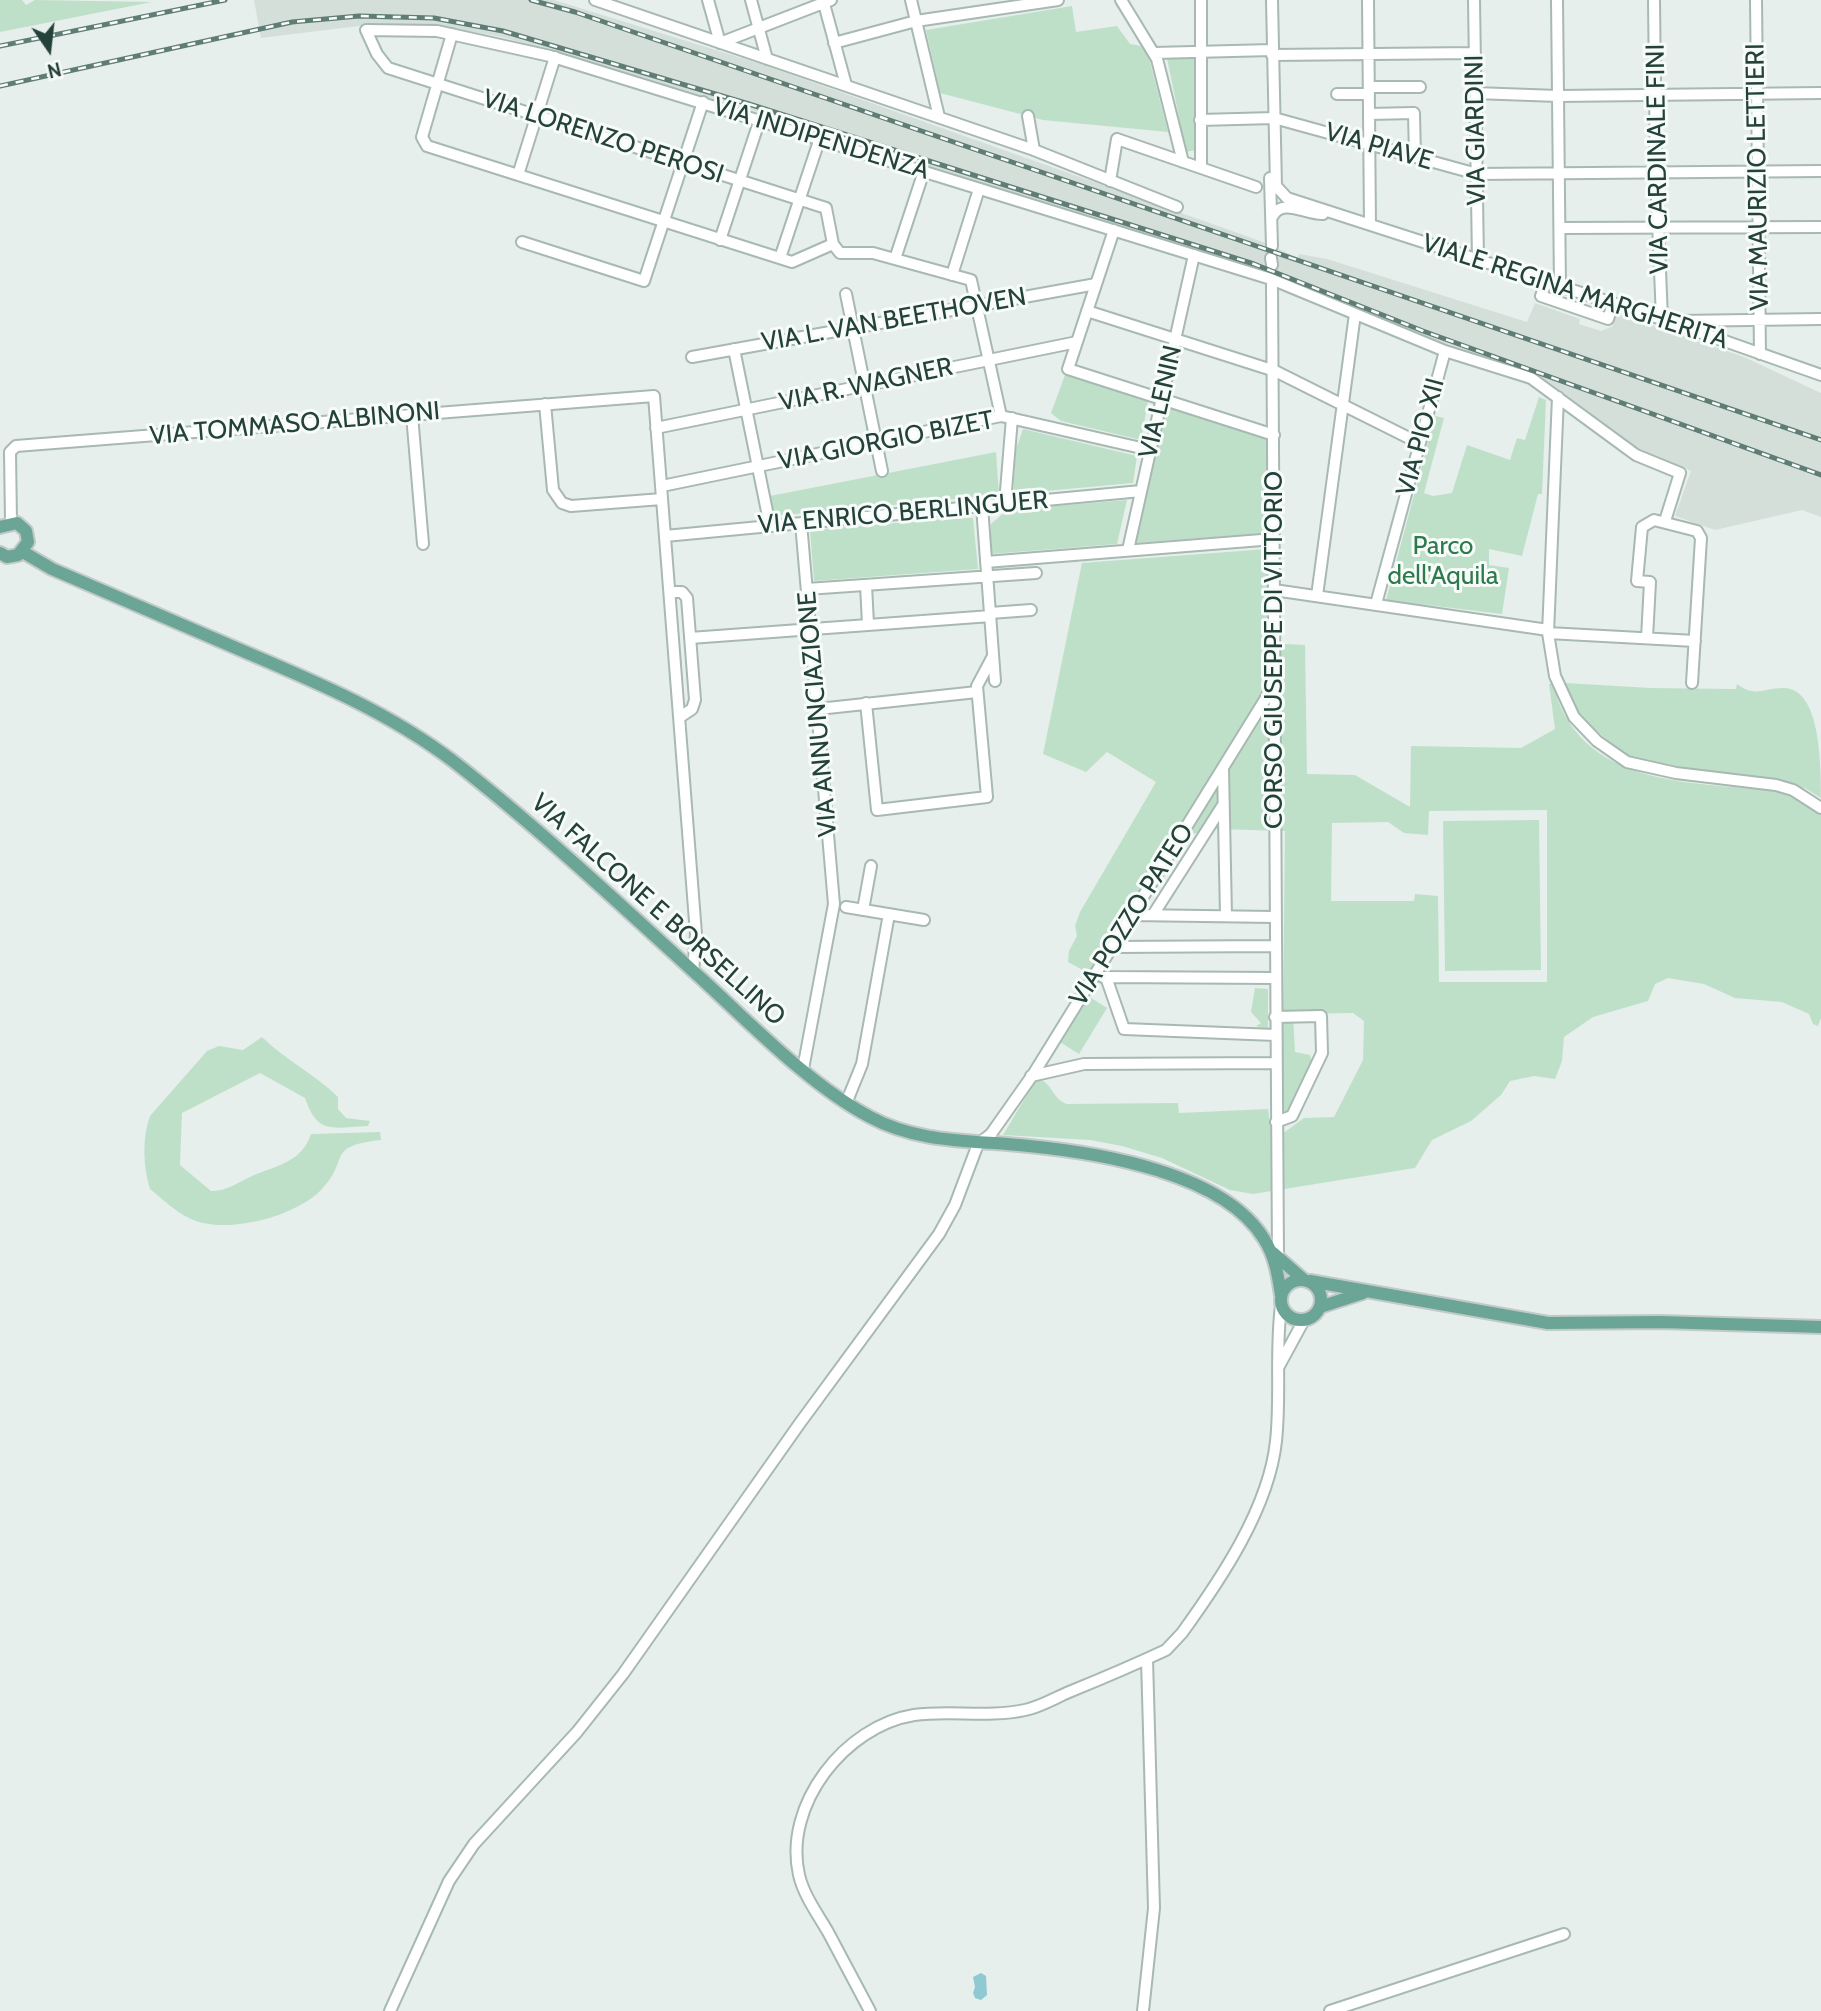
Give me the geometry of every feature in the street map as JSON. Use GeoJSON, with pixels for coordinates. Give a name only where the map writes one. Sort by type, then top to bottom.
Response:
{"type":"FeatureCollection","features":[{"type":"Feature","properties":{"kind":"main road"},"geometry":{"type":"LineString","coordinates":[[0,553],[13,557],[23,552],[28,536],[22,526],[6,524]]}},
{"type":"Feature","properties":{"kind":"main road","name":"VIA FALCONE E BORSELLINO"},"geometry":{"type":"LineString","coordinates":[[23,552],[52,569],[343,694],[390,719],[449,758],[504,803],[803,1069],[867,1115],[898,1129],[978,1144],[1028,1146],[1087,1154],[1132,1163],[1177,1178],[1229,1203],[1259,1231],[1274,1254],[1307,1280]]}},
{"type":"Feature","properties":{"kind":"main road","name":"VIA FALCONE E BORSELLINO"},"geometry":{"type":"LineString","coordinates":[[1274,1254],[1281,1301]]}},
{"type":"Feature","properties":{"kind":"main road"},"geometry":{"type":"LineString","coordinates":[[1367,1292],[1320,1307],[1304,1320],[1293,1318],[1281,1301],[1287,1285],[1307,1280],[1548,1323],[1661,1322],[1821,1327]]}},
{"type":"Feature","properties":{"kind":"main road"},"geometry":{"type":"LineString","coordinates":[[1307,1280],[1321,1295],[1320,1307]]}},
{"type":"Feature","properties":{"kind":"street"},"geometry":{"type":"LineString","coordinates":[[595,0],[1034,150],[1177,207]]}},
{"type":"Feature","properties":{"kind":"street"},"geometry":{"type":"LineString","coordinates":[[632,0],[636,14]]}},
{"type":"Feature","properties":{"kind":"street"},"geometry":{"type":"LineString","coordinates":[[708,0],[720,43]]}},
{"type":"Feature","properties":{"kind":"street"},"geometry":{"type":"LineString","coordinates":[[751,0],[767,59]]}},
{"type":"Feature","properties":{"kind":"street"},"geometry":{"type":"LineString","coordinates":[[911,0],[939,117]]}},
{"type":"Feature","properties":{"kind":"street"},"geometry":{"type":"LineString","coordinates":[[834,43],[916,21],[993,5],[1058,0]]}},
{"type":"Feature","properties":{"kind":"street"},"geometry":{"type":"LineString","coordinates":[[1121,0],[1154,53],[1183,162]]}},
{"type":"Feature","properties":{"kind":"street"},"geometry":{"type":"LineString","coordinates":[[1201,0],[1201,168]]}},
{"type":"Feature","properties":{"kind":"street"},"geometry":{"type":"LineString","coordinates":[[1271,256],[1270,168],[1274,158],[1272,0]]}},
{"type":"Feature","properties":{"kind":"street"},"geometry":{"type":"LineString","coordinates":[[1368,0],[1370,225]]}},
{"type":"Feature","properties":{"kind":"street","name":"VIA GIARDINI"},"geometry":{"type":"LineString","coordinates":[[1474,0],[1478,261]]}},
{"type":"Feature","properties":{"kind":"street"},"geometry":{"type":"LineString","coordinates":[[1557,0],[1560,288]]}},
{"type":"Feature","properties":{"kind":"street","name":"VIA CARDINALE FINI"},"geometry":{"type":"LineString","coordinates":[[1654,0],[1656,173],[1665,320]]}},
{"type":"Feature","properties":{"kind":"street","name":"VIA MAURIZIO LETTIERI"},"geometry":{"type":"LineString","coordinates":[[1756,0],[1760,354]]}},
{"type":"Feature","properties":{"kind":"street"},"geometry":{"type":"LineString","coordinates":[[720,43],[826,1],[846,85]]}},
{"type":"Feature","properties":{"kind":"street","name":"VIA INDIPENDENZA"},"geometry":{"type":"LineString","coordinates":[[366,30],[452,34],[555,57],[1194,255],[1271,281],[1445,351],[1531,378],[1636,455],[1680,473],[1665,521]]}},
{"type":"Feature","properties":{"kind":"street","name":"VIA LORENZO PEROSI"},"geometry":{"type":"LineString","coordinates":[[366,30],[377,54],[388,68],[826,208],[833,244]]}},
{"type":"Feature","properties":{"kind":"street"},"geometry":{"type":"LineString","coordinates":[[452,34],[423,140],[427,146],[780,258],[799,261],[833,244],[842,254],[867,251],[971,280],[988,359],[1007,417],[1006,503]]}},
{"type":"Feature","properties":{"kind":"street"},"geometry":{"type":"LineString","coordinates":[[1154,53],[1475,54]]}},
{"type":"Feature","properties":{"kind":"street"},"geometry":{"type":"LineString","coordinates":[[518,175],[555,57]]}},
{"type":"Feature","properties":{"kind":"street"},"geometry":{"type":"LineString","coordinates":[[1337,94],[1419,88]]}},
{"type":"Feature","properties":{"kind":"street"},"geometry":{"type":"LineString","coordinates":[[1475,93],[1558,96],[1821,93]]}},
{"type":"Feature","properties":{"kind":"street"},"geometry":{"type":"LineString","coordinates":[[522,242],[644,281],[703,102]]}},
{"type":"Feature","properties":{"kind":"street"},"geometry":{"type":"LineString","coordinates":[[1369,114],[1414,113],[1415,157]]}},
{"type":"Feature","properties":{"kind":"street"},"geometry":{"type":"LineString","coordinates":[[1028,116],[1034,150]]}},
{"type":"Feature","properties":{"kind":"street","name":"VIA PIAVE"},"geometry":{"type":"LineString","coordinates":[[1199,120],[1274,118],[1477,174],[1821,171]]}},
{"type":"Feature","properties":{"kind":"street"},"geometry":{"type":"LineString","coordinates":[[720,240],[760,119]]}},
{"type":"Feature","properties":{"kind":"street"},"geometry":{"type":"LineString","coordinates":[[780,258],[820,138]]}},
{"type":"Feature","properties":{"kind":"street"},"geometry":{"type":"LineString","coordinates":[[1110,181],[1117,139],[1256,187]]}},
{"type":"Feature","properties":{"kind":"street","name":"VIALE REGINA MARGHERITA"},"geometry":{"type":"LineString","coordinates":[[1274,158],[1279,191],[1287,198],[1328,214],[1370,225],[1665,320],[1821,375]]}},
{"type":"Feature","properties":{"kind":"street"},"geometry":{"type":"LineString","coordinates":[[895,259],[923,171]]}},
{"type":"Feature","properties":{"kind":"street"},"geometry":{"type":"LineString","coordinates":[[952,275],[979,189]]}},
{"type":"Feature","properties":{"kind":"street","name":"VIALE REGINA MARGHERITA"},"geometry":{"type":"LineString","coordinates":[[1272,217],[1275,211],[1286,207],[1315,215],[1328,214]]}},
{"type":"Feature","properties":{"kind":"street"},"geometry":{"type":"LineString","coordinates":[[1560,228],[1821,227]]}},
{"type":"Feature","properties":{"kind":"street"},"geometry":{"type":"LineString","coordinates":[[1114,230],[1068,369],[1274,435]]}},
{"type":"Feature","properties":{"kind":"street","name":"VIA LENIN"},"geometry":{"type":"LineString","coordinates":[[1128,550],[1194,255]]}},
{"type":"Feature","properties":{"kind":"street","name":"CORSO GIUSEPPE DI VITTORIO"},"geometry":{"type":"LineString","coordinates":[[1271,281],[1275,371],[1274,1254]]}},
{"type":"Feature","properties":{"kind":"street"},"geometry":{"type":"LineString","coordinates":[[1546,283],[1541,296],[1608,319],[1613,304]]}},
{"type":"Feature","properties":{"kind":"street","name":"VIA L. VAN BEETHOVEN"},"geometry":{"type":"LineString","coordinates":[[692,357],[1096,284]]}},
{"type":"Feature","properties":{"kind":"street"},"geometry":{"type":"LineString","coordinates":[[846,294],[882,471]]}},
{"type":"Feature","properties":{"kind":"street"},"geometry":{"type":"LineString","coordinates":[[1087,311],[1275,371],[1419,443]]}},
{"type":"Feature","properties":{"kind":"street"},"geometry":{"type":"LineString","coordinates":[[1317,596],[1355,314]]}},
{"type":"Feature","properties":{"kind":"street"},"geometry":{"type":"LineString","coordinates":[[1665,320],[1821,319]]}},
{"type":"Feature","properties":{"kind":"street","name":"VIA R. WAGNER"},"geometry":{"type":"LineString","coordinates":[[656,428],[1077,342]]}},
{"type":"Feature","properties":{"kind":"street"},"geometry":{"type":"LineString","coordinates":[[734,349],[770,526]]}},
{"type":"Feature","properties":{"kind":"street","name":"VIA PIO XII"},"geometry":{"type":"LineString","coordinates":[[1376,604],[1445,351]]}},
{"type":"Feature","properties":{"kind":"street","name":"VIA TOMMASO ALBINONI"},"geometry":{"type":"LineString","coordinates":[[6,524],[10,452],[16,446],[653,396],[656,428]]}},
{"type":"Feature","properties":{"kind":"street"},"geometry":{"type":"LineString","coordinates":[[1558,397],[1548,632],[1555,676],[1568,708],[1590,734],[1627,762],[1676,773],[1776,785],[1793,790],[1821,808]]}},
{"type":"Feature","properties":{"kind":"street"},"geometry":{"type":"LineString","coordinates":[[545,404],[553,490],[562,503],[571,506],[662,499]]}},
{"type":"Feature","properties":{"kind":"street"},"geometry":{"type":"LineString","coordinates":[[412,415],[424,544]]}},
{"type":"Feature","properties":{"kind":"street","name":"VIA GIORGIO BIZET"},"geometry":{"type":"LineString","coordinates":[[662,486],[1007,417],[1150,450]]}},
{"type":"Feature","properties":{"kind":"street"},"geometry":{"type":"LineString","coordinates":[[656,428],[696,934],[693,971]]}},
{"type":"Feature","properties":{"kind":"street","name":"VIA ENRICO BERLINGUER"},"geometry":{"type":"LineString","coordinates":[[665,536],[1141,491]]}},
{"type":"Feature","properties":{"kind":"street"},"geometry":{"type":"LineString","coordinates":[[982,506],[995,681]]}},
{"type":"Feature","properties":{"kind":"street"},"geometry":{"type":"LineString","coordinates":[[1647,639],[1650,582],[1637,581],[1641,531],[1651,520],[1665,521],[1697,531],[1701,535],[1692,684]]}},
{"type":"Feature","properties":{"kind":"street","name":"VIA ANNUNCIAZIONE"},"geometry":{"type":"LineString","coordinates":[[801,523],[834,904],[803,1069]]}},
{"type":"Feature","properties":{"kind":"street"},"geometry":{"type":"LineString","coordinates":[[986,562],[1274,539]]}},
{"type":"Feature","properties":{"kind":"street"},"geometry":{"type":"LineString","coordinates":[[807,589],[1036,573]]}},
{"type":"Feature","properties":{"kind":"street"},"geometry":{"type":"LineString","coordinates":[[866,585],[869,625]]}},
{"type":"Feature","properties":{"kind":"street"},"geometry":{"type":"LineString","coordinates":[[1274,590],[1548,632],[1695,641]]}},
{"type":"Feature","properties":{"kind":"street"},"geometry":{"type":"LineString","coordinates":[[670,592],[685,594],[695,700],[692,709],[680,717]]}},
{"type":"Feature","properties":{"kind":"street"},"geometry":{"type":"LineString","coordinates":[[690,638],[1031,610]]}},
{"type":"Feature","properties":{"kind":"street"},"geometry":{"type":"LineString","coordinates":[[866,703],[877,810],[987,797],[977,686],[993,656]]}},
{"type":"Feature","properties":{"kind":"street","name":"VIA POZZO PATEO"},"geometry":{"type":"LineString","coordinates":[[978,1144],[992,1134],[1031,1076],[1266,698],[1275,677]]}},
{"type":"Feature","properties":{"kind":"street"},"geometry":{"type":"LineString","coordinates":[[818,709],[977,692]]}},
{"type":"Feature","properties":{"kind":"street"},"geometry":{"type":"LineString","coordinates":[[1223,768],[1226,916]]}},
{"type":"Feature","properties":{"kind":"street","name":"VIA POZZO PATEO"},"geometry":{"type":"LineString","coordinates":[[1153,915],[1224,803]]}},
{"type":"Feature","properties":{"kind":"street"},"geometry":{"type":"LineString","coordinates":[[863,910],[871,866]]}},
{"type":"Feature","properties":{"kind":"street"},"geometry":{"type":"LineString","coordinates":[[846,907],[924,920]]}},
{"type":"Feature","properties":{"kind":"street"},"geometry":{"type":"LineString","coordinates":[[847,1101],[862,1063],[889,914]]}},
{"type":"Feature","properties":{"kind":"street"},"geometry":{"type":"LineString","coordinates":[[1131,915],[1274,917]]}},
{"type":"Feature","properties":{"kind":"street"},"geometry":{"type":"LineString","coordinates":[[1112,947],[1275,946]]}},
{"type":"Feature","properties":{"kind":"street"},"geometry":{"type":"LineString","coordinates":[[1093,977],[1275,978]]}},
{"type":"Feature","properties":{"kind":"street"},"geometry":{"type":"LineString","coordinates":[[1107,977],[1124,1029],[1275,1035]]}},
{"type":"Feature","properties":{"kind":"street"},"geometry":{"type":"LineString","coordinates":[[1275,1017],[1321,1016],[1322,1049],[1292,1116],[1276,1122]]}},
{"type":"Feature","properties":{"kind":"street"},"geometry":{"type":"LineString","coordinates":[[1031,1076],[1084,1064],[1275,1063]]}},
{"type":"Feature","properties":{"kind":"street"},"geometry":{"type":"LineString","coordinates":[[390,2011],[449,1881],[474,1844],[577,1732],[623,1674],[800,1423],[921,1260],[955,1205],[978,1144]]}},
{"type":"Feature","properties":{"kind":"street"},"geometry":{"type":"LineString","coordinates":[[870,2011],[808,1898],[799,1875],[797,1853],[804,1811],[828,1769],[847,1748],[890,1721],[915,1715],[998,1714],[1027,1710],[1166,1650],[1182,1633],[1259,1507],[1269,1482],[1276,1441],[1281,1301]]}},
{"type":"Feature","properties":{"kind":"street"},"geometry":{"type":"LineString","coordinates":[[1278,1368],[1304,1320]]}},
{"type":"Feature","properties":{"kind":"street"},"geometry":{"type":"LineString","coordinates":[[1143,2011],[1154,1908],[1147,1659]]}},
{"type":"Feature","properties":{"kind":"street"},"geometry":{"type":"LineString","coordinates":[[1330,2011],[1564,1934]]}},
{"type":"Feature","properties":{"kind":"shaded area"},"geometry":{"type":"Polygon","coordinates":[[[254,0],[554,0],[764,65],[1266,243],[1298,258],[1299,254],[1327,259],[1527,322],[1535,303],[1580,319],[1579,324],[1601,331],[1613,326],[1616,313],[1744,357],[1821,393],[1821,517],[1802,510],[1715,530],[1675,516],[1691,471],[1638,448],[1538,374],[1444,343],[1261,270],[732,104],[502,37],[429,24],[367,25],[261,38],[254,0]]]}},
{"type":"Feature","properties":{"kind":"green space"},"geometry":{"type":"Polygon","coordinates":[[[0,0],[22,0],[26,5],[35,0],[152,2],[0,32],[0,0]]]}},
{"type":"Feature","properties":{"kind":"green space"},"geometry":{"type":"Polygon","coordinates":[[[1072,6],[1076,32],[1117,26],[1130,44],[1141,46],[1149,58],[1168,132],[1043,120],[940,93],[926,30],[1072,6]]]}},
{"type":"Feature","properties":{"kind":"green space"},"geometry":{"type":"Polygon","coordinates":[[[1167,58],[1195,58],[1196,150],[1186,152],[1167,58]]]}},
{"type":"Feature","properties":{"kind":"green space"},"geometry":{"type":"Polygon","coordinates":[[[1065,375],[1148,401],[1141,440],[1061,421],[1051,413],[1065,375]]]}},
{"type":"Feature","properties":{"kind":"green space","name":"Parco dell'Aquila"},"geometry":{"type":"Polygon","coordinates":[[[1539,397],[1546,400],[1542,494],[1538,494],[1522,556],[1489,549],[1489,565],[1509,568],[1502,614],[1386,600],[1435,416],[1444,418],[1424,493],[1433,496],[1452,493],[1467,445],[1510,460],[1517,438],[1525,440],[1539,397]]]}},
{"type":"Feature","properties":{"kind":"green space"},"geometry":{"type":"Polygon","coordinates":[[[1167,406],[1267,437],[1267,533],[1136,543],[1167,406]]]}},
{"type":"Feature","properties":{"kind":"green space"},"geometry":{"type":"Polygon","coordinates":[[[1023,429],[1137,456],[1133,483],[1013,494],[1016,449],[1023,429]]]}},
{"type":"Feature","properties":{"kind":"green space"},"geometry":{"type":"Polygon","coordinates":[[[996,452],[999,495],[773,516],[770,496],[996,452]]]}},
{"type":"Feature","properties":{"kind":"green space"},"geometry":{"type":"Polygon","coordinates":[[[1127,500],[1117,544],[991,554],[991,524],[1007,510],[1127,500]]]}},
{"type":"Feature","properties":{"kind":"green space"},"geometry":{"type":"Polygon","coordinates":[[[973,518],[978,569],[814,581],[810,530],[973,518]]]}},
{"type":"Feature","properties":{"kind":"green space"},"geometry":{"type":"Polygon","coordinates":[[[1267,549],[1267,643],[1305,645],[1307,774],[1355,775],[1410,807],[1411,746],[1521,748],[1555,729],[1549,684],[1553,684],[1567,718],[1587,744],[1614,762],[1644,774],[1677,781],[1780,791],[1793,795],[1821,814],[1821,1018],[1818,1026],[1813,1024],[1809,1014],[1782,1002],[1735,998],[1704,984],[1668,978],[1655,984],[1648,1001],[1593,1017],[1564,1037],[1562,1061],[1555,1079],[1534,1076],[1510,1081],[1501,1095],[1471,1121],[1432,1140],[1415,1168],[1253,1194],[1230,1190],[1162,1158],[1122,1146],[1090,1140],[1003,1135],[1037,1078],[1046,1083],[1058,1099],[1067,1104],[1178,1103],[1179,1113],[1268,1109],[1271,1132],[1282,1134],[1304,1118],[1334,1117],[1363,1060],[1364,1021],[1353,1013],[1293,1014],[1295,1052],[1310,1055],[1313,1066],[1291,1111],[1282,1111],[1285,831],[1217,829],[1172,838],[1088,973],[1068,962],[1069,951],[1077,936],[1075,926],[1080,912],[1156,782],[1107,752],[1086,772],[1043,754],[1082,563],[1267,549]],[[1547,810],[1429,811],[1428,835],[1404,833],[1388,822],[1332,823],[1331,901],[1414,901],[1415,894],[1438,896],[1439,982],[1547,982],[1547,810]]]}},
{"type":"Feature","properties":{"kind":"green space"},"geometry":{"type":"Polygon","coordinates":[[[1565,683],[1736,689],[1737,684],[1749,691],[1783,688],[1796,691],[1805,700],[1812,714],[1816,731],[1821,798],[1805,788],[1801,790],[1629,757],[1584,721],[1574,708],[1565,683]]]}},
{"type":"Feature","properties":{"kind":"green space"},"geometry":{"type":"Polygon","coordinates":[[[1539,820],[1541,970],[1445,971],[1443,821],[1539,820]]]}},
{"type":"Feature","properties":{"kind":"green space"},"geometry":{"type":"Polygon","coordinates":[[[1255,988],[1268,989],[1268,1030],[1256,1026],[1261,1023],[1251,1012],[1255,988]]]}},
{"type":"Feature","properties":{"kind":"green space"},"geometry":{"type":"Polygon","coordinates":[[[1088,996],[1107,1008],[1079,1054],[1060,1042],[1088,996]]]}},
{"type":"Feature","properties":{"kind":"green space"},"geometry":{"type":"Polygon","coordinates":[[[262,1037],[338,1097],[338,1109],[346,1118],[370,1121],[368,1126],[336,1128],[321,1124],[315,1119],[305,1098],[260,1073],[182,1113],[180,1165],[211,1191],[217,1191],[287,1162],[307,1144],[311,1134],[380,1132],[381,1140],[352,1146],[345,1151],[321,1190],[309,1200],[277,1215],[258,1221],[220,1225],[189,1218],[150,1189],[144,1152],[150,1116],[207,1051],[219,1046],[243,1050],[262,1037]]]}},
{"type":"Feature","properties":{"kind":"water"},"geometry":{"type":"Polygon","coordinates":[[[981,1973],[986,1976],[987,1995],[981,2000],[975,1998],[973,1993],[973,1977],[981,1973]]]}},
{"type":"Feature","properties":{"kind":"railway"},"geometry":{"type":"LineString","coordinates":[[0,46],[225,0]]}},
{"type":"Feature","properties":{"kind":"railway"},"geometry":{"type":"LineString","coordinates":[[531,0],[575,12],[1821,440]]}},
{"type":"Feature","properties":{"kind":"railway"},"geometry":{"type":"LineString","coordinates":[[0,86],[292,22],[359,16],[434,18],[503,31],[749,104],[1254,264],[1423,331],[1821,475]]}}]}
